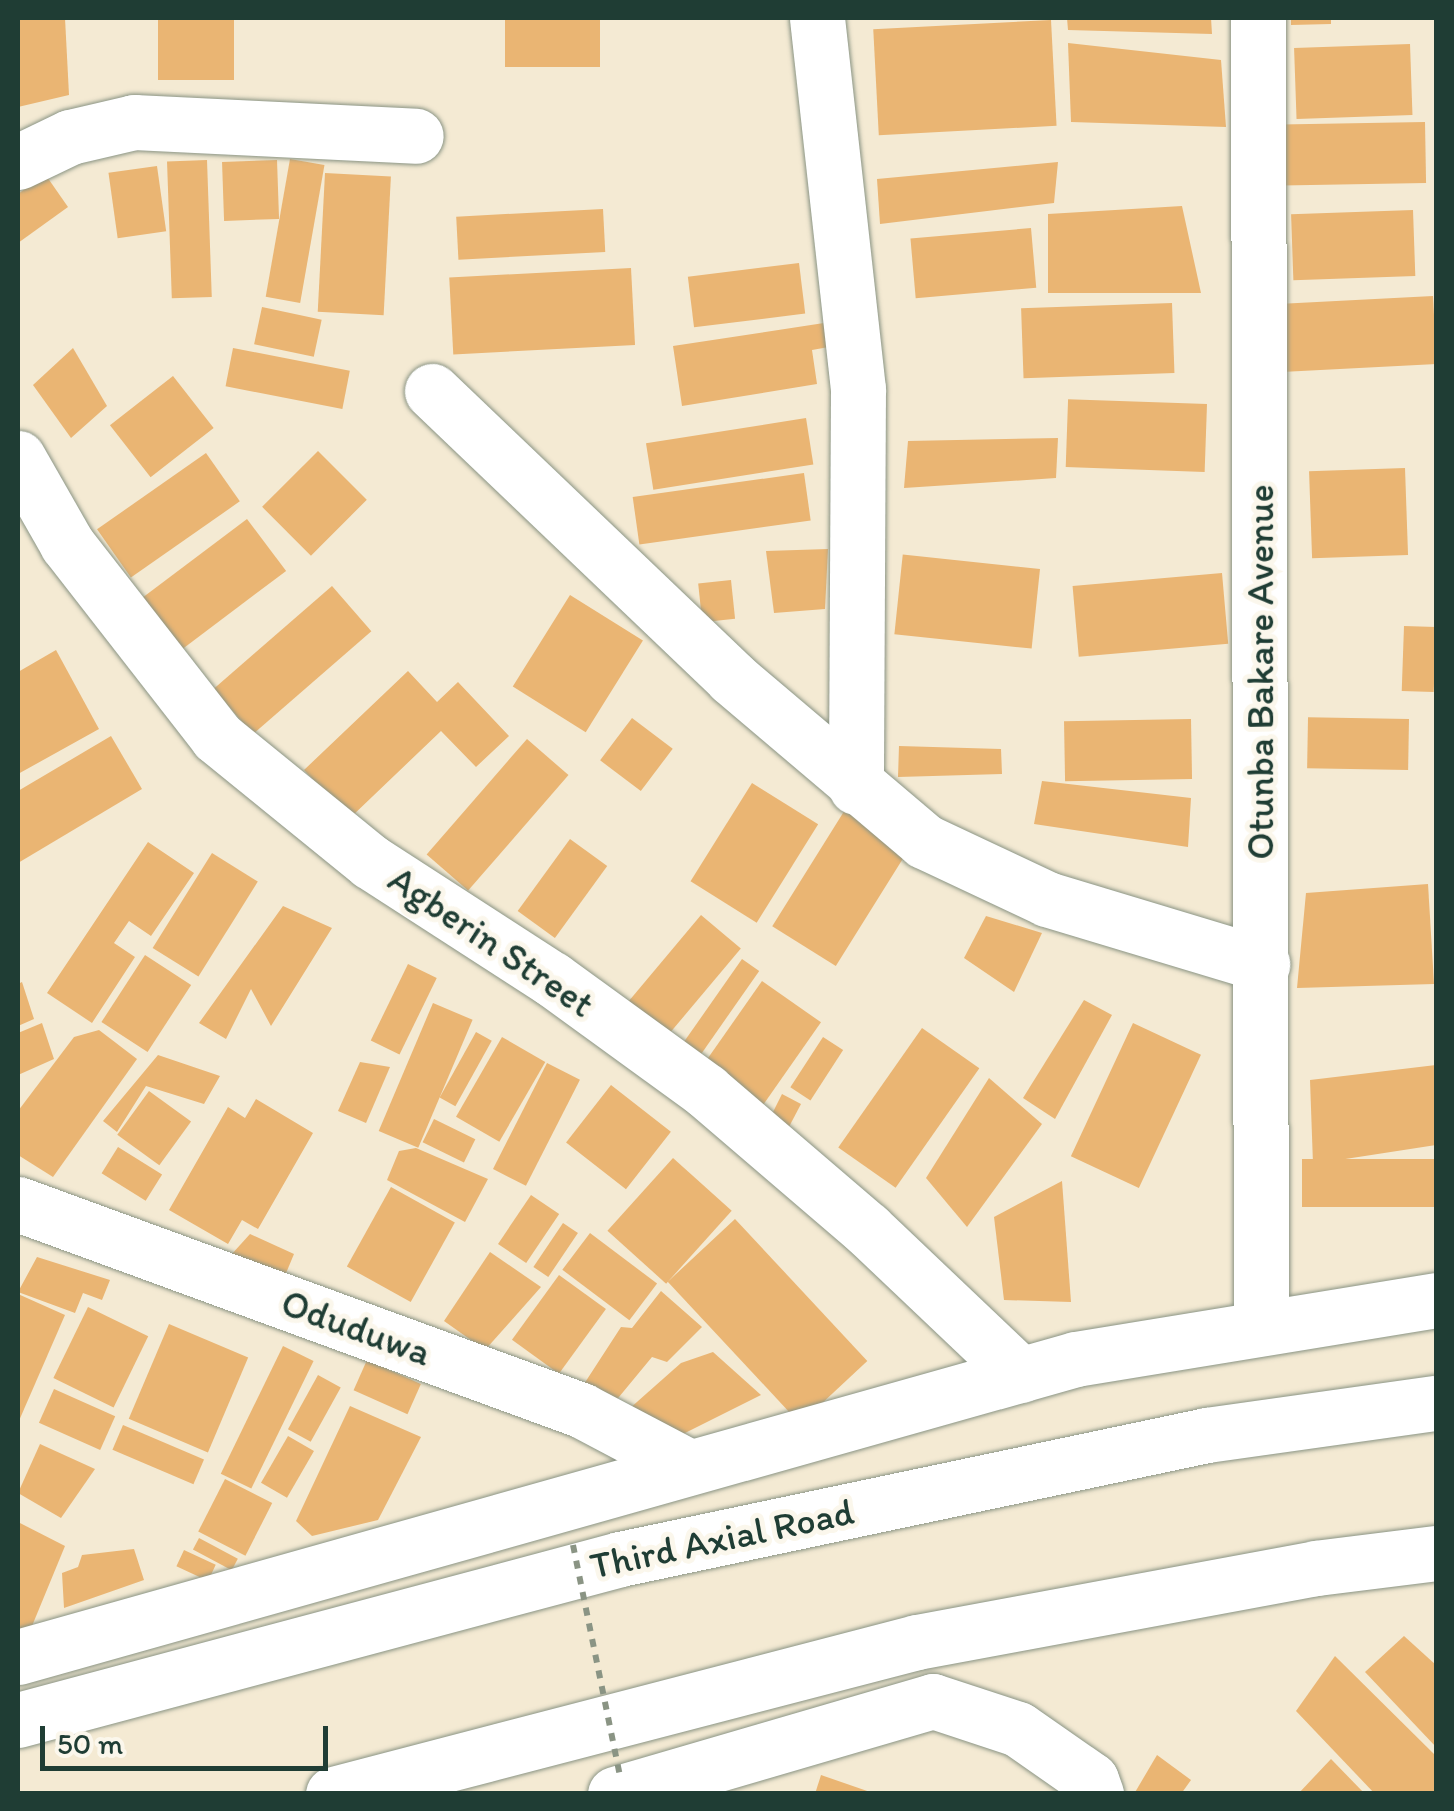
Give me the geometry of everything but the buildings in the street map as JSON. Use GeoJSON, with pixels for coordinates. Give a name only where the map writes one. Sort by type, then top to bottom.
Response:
{"type":"FeatureCollection","features":[{"type":"Feature","properties":{"kind":"main road"},"geometry":{"type":"LineString","coordinates":[[817,18],[858,389],[856,787]]}},
{"type":"Feature","properties":{"kind":"main road","name":"Otunba Bakare Avenue"},"geometry":{"type":"LineString","coordinates":[[1258,18],[1261,1326]]}},
{"type":"Feature","properties":{"kind":"main road"},"geometry":{"type":"LineString","coordinates":[[18,162],[70,137],[134,122],[416,136]]}},
{"type":"Feature","properties":{"kind":"main road"},"geometry":{"type":"LineString","coordinates":[[432,390],[732,678],[924,841],[1047,899],[1262,964]]}},
{"type":"Feature","properties":{"kind":"main road","name":"Agberin Street"},"geometry":{"type":"LineString","coordinates":[[18,458],[67,544],[217,737],[371,862],[552,979],[706,1091],[867,1229],[1021,1375]]}},
{"type":"Feature","properties":{"kind":"main road","name":"Oduduwa"},"geometry":{"type":"LineString","coordinates":[[18,1204],[581,1410],[689,1467]]}},
{"type":"Feature","properties":{"kind":"main road"},"geometry":{"type":"LineString","coordinates":[[18,1658],[1021,1375],[1261,1326],[1436,1300]]}},
{"type":"Feature","properties":{"kind":"main road","name":"Third Axial Road"},"geometry":{"type":"LineString","coordinates":[[18,1720],[620,1560],[1207,1436],[1436,1403]]}},
{"type":"Feature","properties":{"kind":"main road"},"geometry":{"type":"LineString","coordinates":[[333,1794],[917,1642],[1316,1568],[1436,1554]]}},
{"type":"Feature","properties":{"kind":"main road"},"geometry":{"type":"LineString","coordinates":[[917,1642],[932,1701]]}},
{"type":"Feature","properties":{"kind":"main road"},"geometry":{"type":"LineString","coordinates":[[617,1782],[932,1701],[1018,1730],[1091,1780],[1096,1794]]}},
{"type":"Feature","properties":{"kind":"path"},"geometry":{"type":"LineString","coordinates":[[572,1545],[617,1782]]}}]}
